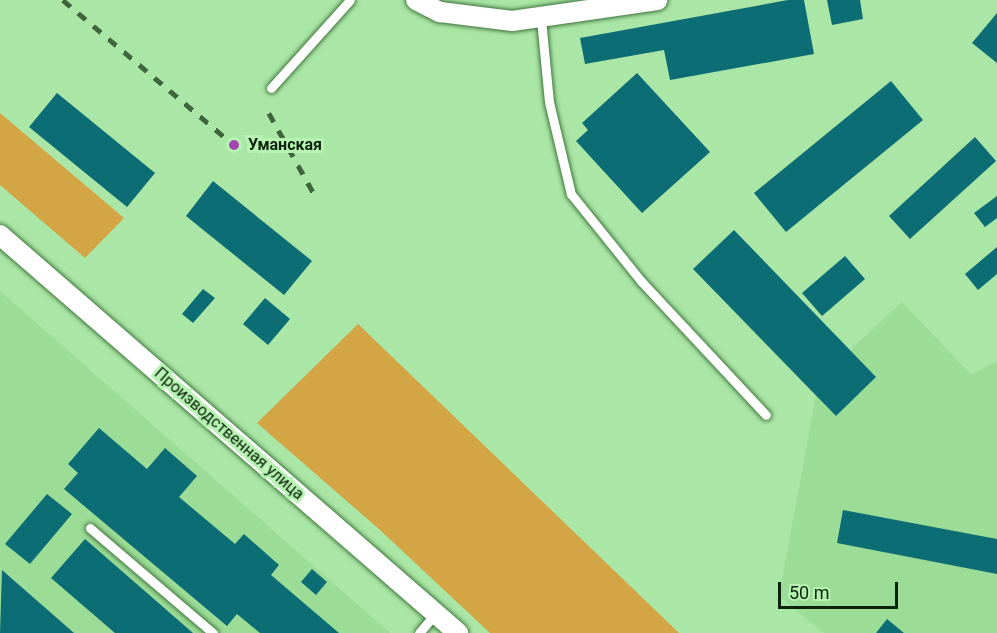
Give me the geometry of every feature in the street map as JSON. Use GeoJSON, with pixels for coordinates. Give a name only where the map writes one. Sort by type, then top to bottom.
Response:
{"type":"FeatureCollection","features":[{"type":"Feature","properties":{"kind":"street"},"geometry":{"type":"LineString","coordinates":[[416,0],[440,12],[483,20],[541,19],[657,0]]}},
{"type":"Feature","properties":{"kind":"street","name":"Производственная улица"},"geometry":{"type":"LineString","coordinates":[[0,235],[458,633]]}},
{"type":"Feature","properties":{"kind":"lane"},"geometry":{"type":"LineString","coordinates":[[271,88],[350,0]]}},
{"type":"Feature","properties":{"kind":"lane"},"geometry":{"type":"LineString","coordinates":[[541,19],[549,102],[571,194],[641,281],[766,415]]}},
{"type":"Feature","properties":{"kind":"lane"},"geometry":{"type":"LineString","coordinates":[[90,528],[213,633]]}},
{"type":"Feature","properties":{"kind":"lane"},"geometry":{"type":"LineString","coordinates":[[419,633],[436,613]]}},
{"type":"Feature","properties":{"kind":"shaded area"},"geometry":{"type":"Polygon","coordinates":[[[0,113],[124,218],[85,258],[0,185],[0,113]]]}},
{"type":"Feature","properties":{"kind":"shaded area"},"geometry":{"type":"Polygon","coordinates":[[[0,291],[114,391],[390,633],[0,633],[0,291]]]}},
{"type":"Feature","properties":{"kind":"shaded area"},"geometry":{"type":"Polygon","coordinates":[[[902,302],[971,375],[997,361],[997,633],[824,633],[779,596],[816,396],[836,416],[876,377],[850,350],[902,302]]]}},
{"type":"Feature","properties":{"kind":"shaded area"},"geometry":{"type":"Polygon","coordinates":[[[358,324],[679,633],[490,633],[380,530],[257,423],[358,324]]]}},
{"type":"Feature","properties":{"kind":"building"},"geometry":{"type":"Polygon","coordinates":[[[788,0],[804,0],[814,54],[670,80],[664,50],[585,64],[580,38],[788,0]]]}},
{"type":"Feature","properties":{"kind":"building"},"geometry":{"type":"Polygon","coordinates":[[[827,0],[860,0],[863,19],[832,25],[827,0]]]}},
{"type":"Feature","properties":{"kind":"building"},"geometry":{"type":"Polygon","coordinates":[[[997,13],[997,63],[972,43],[997,13]]]}},
{"type":"Feature","properties":{"kind":"building"},"geometry":{"type":"Polygon","coordinates":[[[637,73],[710,152],[642,213],[576,141],[588,130],[582,123],[637,73]]]}},
{"type":"Feature","properties":{"kind":"building"},"geometry":{"type":"Polygon","coordinates":[[[891,81],[923,120],[786,232],[754,193],[891,81]]]}},
{"type":"Feature","properties":{"kind":"building"},"geometry":{"type":"Polygon","coordinates":[[[57,93],[155,173],[127,207],[29,127],[57,93]]]}},
{"type":"Feature","properties":{"kind":"building"},"geometry":{"type":"Polygon","coordinates":[[[975,137],[996,161],[910,239],[889,216],[975,137]]]}},
{"type":"Feature","properties":{"kind":"building"},"geometry":{"type":"Polygon","coordinates":[[[213,181],[312,261],[284,295],[186,216],[213,181]]]}},
{"type":"Feature","properties":{"kind":"building"},"geometry":{"type":"Polygon","coordinates":[[[997,196],[997,218],[985,227],[974,213],[997,196]]]}},
{"type":"Feature","properties":{"kind":"building"},"geometry":{"type":"Polygon","coordinates":[[[734,230],[876,377],[836,416],[693,269],[734,230]]]}},
{"type":"Feature","properties":{"kind":"building"},"geometry":{"type":"Polygon","coordinates":[[[997,247],[997,274],[978,290],[965,274],[997,247]]]}},
{"type":"Feature","properties":{"kind":"building"},"geometry":{"type":"Polygon","coordinates":[[[845,256],[865,279],[822,316],[802,293],[845,256]]]}},
{"type":"Feature","properties":{"kind":"building"},"geometry":{"type":"Polygon","coordinates":[[[203,289],[215,298],[193,323],[182,314],[203,289]]]}},
{"type":"Feature","properties":{"kind":"building"},"geometry":{"type":"Polygon","coordinates":[[[265,298],[290,319],[268,345],[243,324],[265,298]]]}},
{"type":"Feature","properties":{"kind":"building"},"geometry":{"type":"Polygon","coordinates":[[[99,428],[147,469],[165,448],[197,476],[179,497],[235,544],[244,534],[279,565],[271,575],[339,633],[260,633],[237,614],[227,626],[64,489],[78,473],[68,464],[99,428]]]}},
{"type":"Feature","properties":{"kind":"building"},"geometry":{"type":"Polygon","coordinates":[[[47,494],[72,514],[30,564],[5,544],[47,494]]]}},
{"type":"Feature","properties":{"kind":"building"},"geometry":{"type":"Polygon","coordinates":[[[843,510],[997,539],[997,574],[837,543],[843,510]]]}},
{"type":"Feature","properties":{"kind":"building"},"geometry":{"type":"Polygon","coordinates":[[[85,539],[193,633],[115,633],[51,578],[85,539]]]}},
{"type":"Feature","properties":{"kind":"building"},"geometry":{"type":"Polygon","coordinates":[[[312,569],[327,582],[316,595],[301,582],[312,569]]]}},
{"type":"Feature","properties":{"kind":"building"},"geometry":{"type":"Polygon","coordinates":[[[2,570],[74,633],[0,633],[2,570]]]}},
{"type":"Feature","properties":{"kind":"building"},"geometry":{"type":"Polygon","coordinates":[[[887,619],[904,633],[876,633],[887,619]]]}},
{"type":"Feature","properties":{"kind":"railway"},"geometry":{"type":"LineString","coordinates":[[63,0],[234,145]]}},
{"type":"Feature","properties":{"kind":"railway"},"geometry":{"type":"LineString","coordinates":[[269,113],[317,199]]}},
{"type":"Feature","properties":{"kind":"place","name":"Уманская"},"geometry":{"type":"Point","coordinates":[234,145]}}]}
